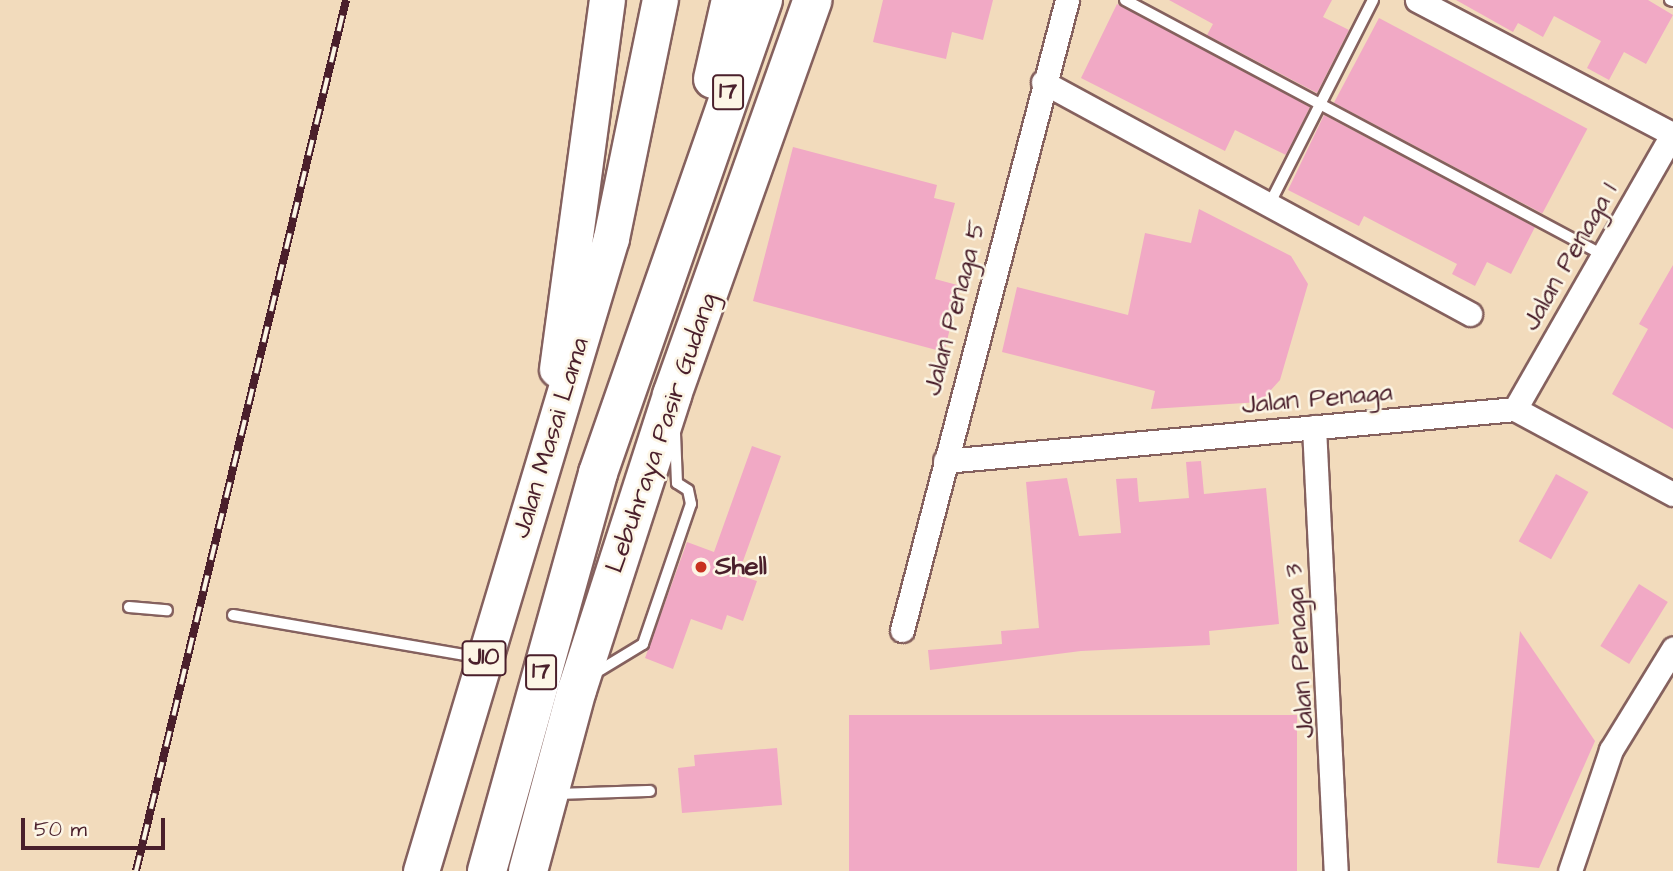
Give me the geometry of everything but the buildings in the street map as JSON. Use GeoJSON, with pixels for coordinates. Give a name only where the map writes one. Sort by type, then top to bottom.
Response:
{"type":"FeatureCollection","features":[{"type":"Feature","properties":{"kind":"highway"},"geometry":{"type":"LineString","coordinates":[[693,184],[731,0]]}},
{"type":"Feature","properties":{"kind":"highway","name":"Lebuhraya Pasir Gudang"},"geometry":{"type":"LineString","coordinates":[[487,871],[598,473],[693,184],[763,0]]}},
{"type":"Feature","properties":{"kind":"highway","name":"Lebuhraya Pasir Gudang"},"geometry":{"type":"LineString","coordinates":[[528,871],[577,690],[673,395],[813,0]]}},
{"type":"Feature","properties":{"kind":"highway"},"geometry":{"type":"LineString","coordinates":[[781,88],[825,0]]}},
{"type":"Feature","properties":{"kind":"main road"},"geometry":{"type":"LineString","coordinates":[[551,445],[574,225],[607,0]]}},
{"type":"Feature","properties":{"kind":"main road","name":"Jalan Masai Lama"},"geometry":{"type":"LineString","coordinates":[[421,871],[611,238],[660,0]]}},
{"type":"Feature","properties":{"kind":"main road"},"geometry":{"type":"LineString","coordinates":[[574,225],[586,245],[611,238]]}},
{"type":"Feature","properties":{"kind":"street","name":"Jalan Penaga 5"},"geometry":{"type":"LineString","coordinates":[[902,630],[1043,82],[1067,0]]}},
{"type":"Feature","properties":{"kind":"street"},"geometry":{"type":"LineString","coordinates":[[1417,0],[1673,134]]}},
{"type":"Feature","properties":{"kind":"street"},"geometry":{"type":"LineString","coordinates":[[1043,82],[1470,314]]}},
{"type":"Feature","properties":{"kind":"street","name":"Jalan Penaga 1"},"geometry":{"type":"LineString","coordinates":[[1515,409],[1673,134]]}},
{"type":"Feature","properties":{"kind":"street"},"geometry":{"type":"LineString","coordinates":[[1515,409],[1673,494]]}},
{"type":"Feature","properties":{"kind":"street","name":"Jalan Penaga"},"geometry":{"type":"LineString","coordinates":[[944,461],[1515,409]]}},
{"type":"Feature","properties":{"kind":"street","name":"Jalan Penaga 3"},"geometry":{"type":"LineString","coordinates":[[1314,427],[1336,871]]}},
{"type":"Feature","properties":{"kind":"street"},"geometry":{"type":"LineString","coordinates":[[1570,871],[1611,750],[1673,649]]}},
{"type":"Feature","properties":{"kind":"lane"},"geometry":{"type":"LineString","coordinates":[[1125,0],[1321,101],[1603,255]]}},
{"type":"Feature","properties":{"kind":"lane"},"geometry":{"type":"LineString","coordinates":[[1269,205],[1373,0]]}},
{"type":"Feature","properties":{"kind":"lane"},"geometry":{"type":"LineString","coordinates":[[577,690],[615,656],[640,649],[691,504],[688,490],[677,483],[673,395]]}},
{"type":"Feature","properties":{"kind":"lane"},"geometry":{"type":"LineString","coordinates":[[128,607],[167,610]]}},
{"type":"Feature","properties":{"kind":"lane"},"geometry":{"type":"LineString","coordinates":[[233,615],[484,658]]}},
{"type":"Feature","properties":{"kind":"lane"},"geometry":{"type":"LineString","coordinates":[[549,794],[650,791]]}},
{"type":"Feature","properties":{"kind":"railway"},"geometry":{"type":"LineString","coordinates":[[136,871],[346,0]]}},
{"type":"Feature","properties":{"kind":"place","name":"Shell"},"geometry":{"type":"Point","coordinates":[701,567]}}]}
